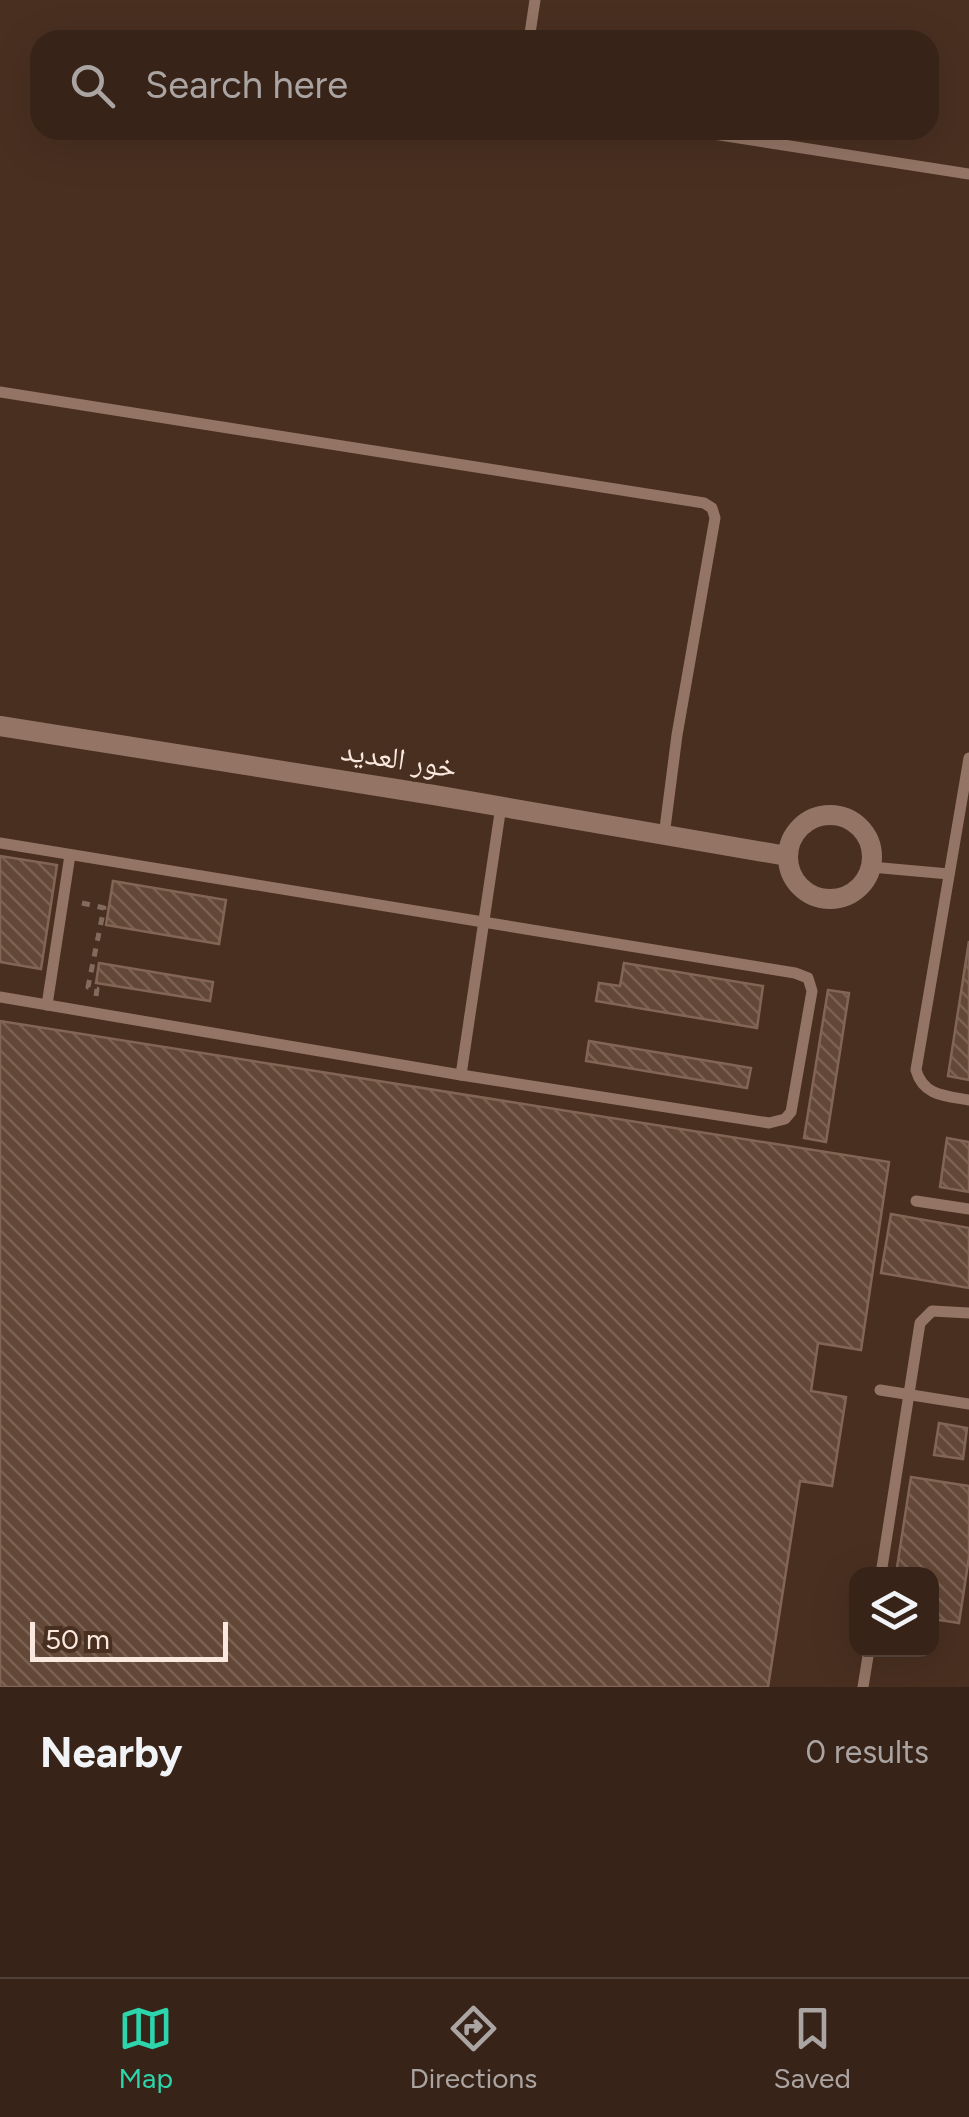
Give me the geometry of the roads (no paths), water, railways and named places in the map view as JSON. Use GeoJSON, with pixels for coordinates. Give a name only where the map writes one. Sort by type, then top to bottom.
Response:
{"type":"FeatureCollection","features":[{"type":"Feature","properties":{"kind":"street","name":"خور العديد"},"geometry":{"type":"LineString","coordinates":[[0,726],[787,856]]}},
{"type":"Feature","properties":{"kind":"street"},"geometry":{"type":"LineString","coordinates":[[820,816],[834,816],[860,828],[872,852],[871,866],[857,890],[832,900],[818,898],[796,882],[787,856],[796,830],[820,816]]}},
{"type":"Feature","properties":{"kind":"lane"},"geometry":{"type":"LineString","coordinates":[[530,30],[534,0]]}},
{"type":"Feature","properties":{"kind":"lane"},"geometry":{"type":"LineString","coordinates":[[752,140],[969,174]]}},
{"type":"Feature","properties":{"kind":"lane"},"geometry":{"type":"LineString","coordinates":[[0,392],[704,503],[712,508],[714,518],[664,836]]}},
{"type":"Feature","properties":{"kind":"lane"},"geometry":{"type":"LineString","coordinates":[[969,758],[916,1070],[926,1089],[969,1100]]}},
{"type":"Feature","properties":{"kind":"lane"},"geometry":{"type":"LineString","coordinates":[[461,1075],[501,806]]}},
{"type":"Feature","properties":{"kind":"lane"},"geometry":{"type":"LineString","coordinates":[[0,843],[795,973],[808,978],[812,991],[793,1104],[785,1119],[778,1122],[749,1121],[461,1075],[0,997]]}},
{"type":"Feature","properties":{"kind":"lane"},"geometry":{"type":"LineString","coordinates":[[47,1005],[70,855]]}},
{"type":"Feature","properties":{"kind":"lane"},"geometry":{"type":"LineString","coordinates":[[871,866],[949,874]]}},
{"type":"Feature","properties":{"kind":"lane"},"geometry":{"type":"LineString","coordinates":[[916,1200],[969,1209]]}},
{"type":"Feature","properties":{"kind":"lane"},"geometry":{"type":"LineString","coordinates":[[881,1567],[924,1316],[939,1310],[969,1313]]}},
{"type":"Feature","properties":{"kind":"lane"},"geometry":{"type":"LineString","coordinates":[[880,1390],[969,1404]]}},
{"type":"Feature","properties":{"kind":"lane"},"geometry":{"type":"LineString","coordinates":[[863,1687],[868,1657]]}}]}
